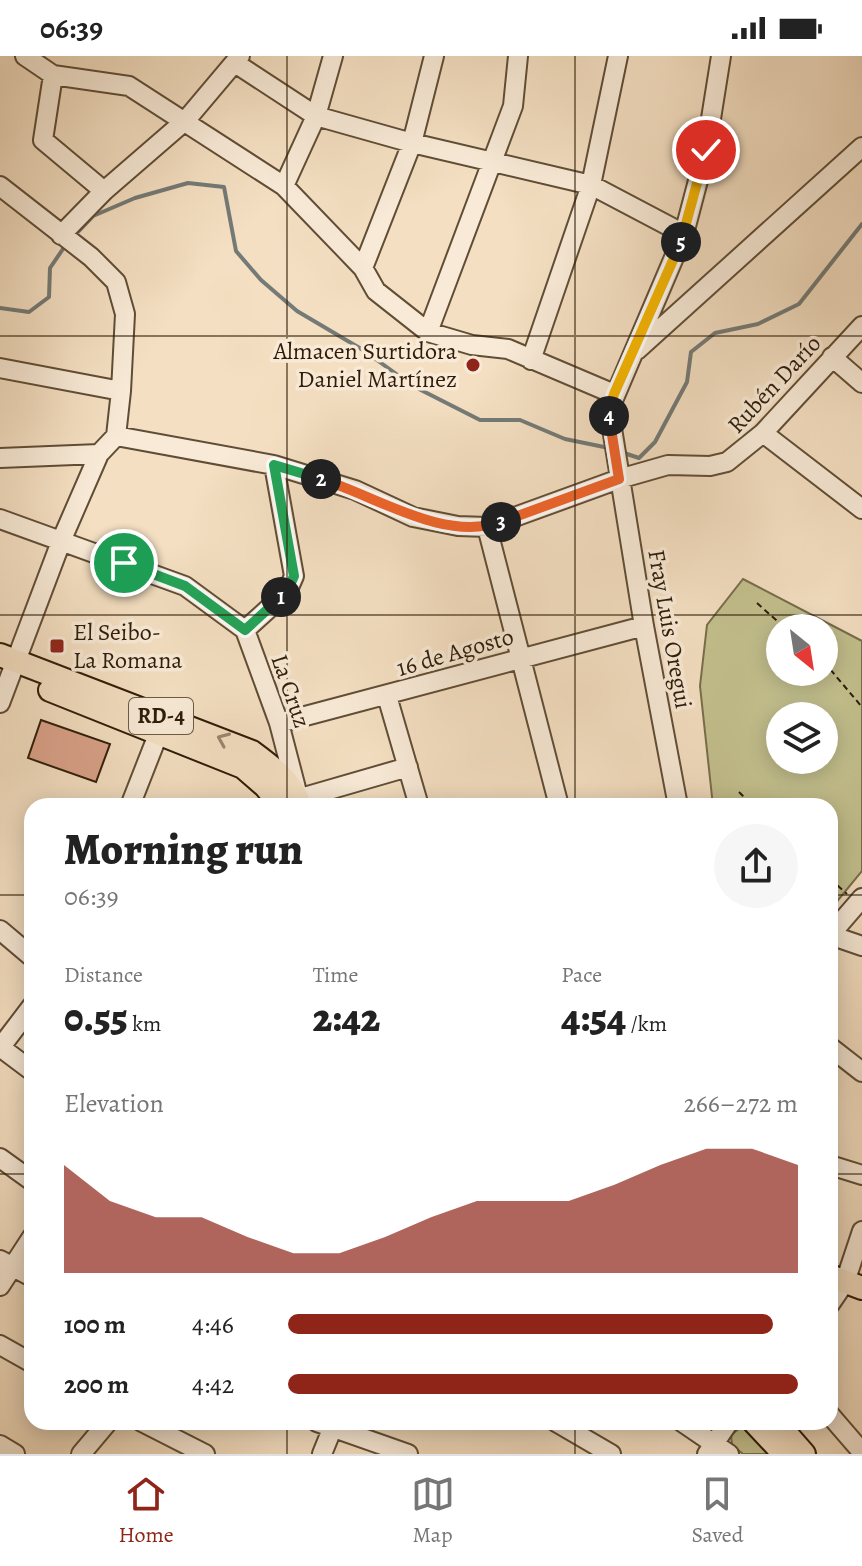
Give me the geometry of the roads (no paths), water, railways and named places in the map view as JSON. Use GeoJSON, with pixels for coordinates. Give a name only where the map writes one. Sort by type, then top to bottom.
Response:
{"type":"FeatureCollection","features":[{"type":"Feature","properties":{"kind":"main road","name":"RD-4"},"geometry":{"type":"LineString","coordinates":[[6,666],[243,767],[282,798]]}},
{"type":"Feature","properties":{"kind":"main road","name":"RD-4"},"geometry":{"type":"LineString","coordinates":[[6,666],[252,752],[276,770],[288,798]]}},
{"type":"Feature","properties":{"kind":"main road"},"geometry":{"type":"LineString","coordinates":[[762,1430],[784,1454]]}},
{"type":"Feature","properties":{"kind":"main road"},"geometry":{"type":"LineString","coordinates":[[783,1430],[804,1454]]}},
{"type":"Feature","properties":{"kind":"street"},"geometry":{"type":"LineString","coordinates":[[25,56],[53,75],[129,86],[284,186],[363,268],[376,291],[428,332],[472,345],[508,349],[612,402],[684,234],[706,150],[721,56]]}},
{"type":"Feature","properties":{"kind":"street"},"geometry":{"type":"LineString","coordinates":[[284,186],[316,116],[333,56]]}},
{"type":"Feature","properties":{"kind":"street"},"geometry":{"type":"LineString","coordinates":[[363,268],[412,143],[434,56]]}},
{"type":"Feature","properties":{"kind":"street"},"geometry":{"type":"LineString","coordinates":[[428,332],[513,106],[518,56]]}},
{"type":"Feature","properties":{"kind":"street"},"geometry":{"type":"LineString","coordinates":[[531,360],[591,185],[618,56]]}},
{"type":"Feature","properties":{"kind":"street"},"geometry":{"type":"LineString","coordinates":[[61,235],[104,191],[186,120],[238,60],[316,116],[412,143],[591,185],[684,234]]}},
{"type":"Feature","properties":{"kind":"street"},"geometry":{"type":"LineString","coordinates":[[53,75],[43,140],[104,191]]}},
{"type":"Feature","properties":{"kind":"street"},"geometry":{"type":"LineString","coordinates":[[632,355],[862,147]]}},
{"type":"Feature","properties":{"kind":"street"},"geometry":{"type":"LineString","coordinates":[[0,186],[91,257],[116,282],[125,314],[116,436],[99,454],[6,666],[0,703]]}},
{"type":"Feature","properties":{"kind":"street","name":"Rubén Darío"},"geometry":{"type":"LineString","coordinates":[[116,436],[274,465],[355,490],[413,517],[458,526],[487,527],[617,469],[710,466],[727,462],[741,454],[763,433],[862,326]]}},
{"type":"Feature","properties":{"kind":"street"},"geometry":{"type":"LineString","coordinates":[[832,357],[862,383]]}},
{"type":"Feature","properties":{"kind":"street"},"geometry":{"type":"LineString","coordinates":[[0,368],[121,391]]}},
{"type":"Feature","properties":{"kind":"street","name":"Fray Luis Oregui"},"geometry":{"type":"LineString","coordinates":[[612,402],[617,469],[676,798]]}},
{"type":"Feature","properties":{"kind":"street"},"geometry":{"type":"LineString","coordinates":[[763,433],[862,509]]}},
{"type":"Feature","properties":{"kind":"street"},"geometry":{"type":"LineString","coordinates":[[0,458],[99,454]]}},
{"type":"Feature","properties":{"kind":"street"},"geometry":{"type":"LineString","coordinates":[[245,630],[287,592],[294,576],[274,465]]}},
{"type":"Feature","properties":{"kind":"street","name":"La Cruz"},"geometry":{"type":"LineString","coordinates":[[0,519],[185,586],[245,630],[279,723],[289,798]]}},
{"type":"Feature","properties":{"kind":"street"},"geometry":{"type":"LineString","coordinates":[[487,527],[557,798]]}},
{"type":"Feature","properties":{"kind":"street","name":"16 de Agosto"},"geometry":{"type":"LineString","coordinates":[[279,723],[644,626]]}},
{"type":"Feature","properties":{"kind":"street"},"geometry":{"type":"LineString","coordinates":[[387,696],[417,798]]}},
{"type":"Feature","properties":{"kind":"street"},"geometry":{"type":"LineString","coordinates":[[133,798],[159,732]]}},
{"type":"Feature","properties":{"kind":"street"},"geometry":{"type":"LineString","coordinates":[[309,798],[408,767]]}},
{"type":"Feature","properties":{"kind":"street"},"geometry":{"type":"LineString","coordinates":[[838,921],[853,895]]}},
{"type":"Feature","properties":{"kind":"street"},"geometry":{"type":"LineString","coordinates":[[0,930],[24,950]]}},
{"type":"Feature","properties":{"kind":"street"},"geometry":{"type":"LineString","coordinates":[[838,938],[862,946]]}},
{"type":"Feature","properties":{"kind":"street"},"geometry":{"type":"LineString","coordinates":[[24,1016],[0,1047],[24,1065]]}},
{"type":"Feature","properties":{"kind":"street"},"geometry":{"type":"LineString","coordinates":[[838,1053],[862,1072]]}},
{"type":"Feature","properties":{"kind":"street"},"geometry":{"type":"LineString","coordinates":[[0,1158],[24,1175]]}},
{"type":"Feature","properties":{"kind":"street"},"geometry":{"type":"LineString","coordinates":[[838,1168],[862,1175]]}},
{"type":"Feature","properties":{"kind":"street"},"geometry":{"type":"LineString","coordinates":[[846,1282],[862,1231]]}},
{"type":"Feature","properties":{"kind":"street"},"geometry":{"type":"LineString","coordinates":[[0,1286],[6,1263],[24,1245]]}},
{"type":"Feature","properties":{"kind":"street"},"geometry":{"type":"LineString","coordinates":[[6,1263],[24,1273]]}},
{"type":"Feature","properties":{"kind":"street"},"geometry":{"type":"LineString","coordinates":[[0,1345],[24,1358]]}},
{"type":"Feature","properties":{"kind":"street"},"geometry":{"type":"LineString","coordinates":[[838,1424],[862,1452]]}},
{"type":"Feature","properties":{"kind":"street"},"geometry":{"type":"LineString","coordinates":[[81,1454],[101,1430]]}},
{"type":"Feature","properties":{"kind":"street"},"geometry":{"type":"LineString","coordinates":[[158,1430],[205,1454]]}},
{"type":"Feature","properties":{"kind":"street"},"geometry":{"type":"LineString","coordinates":[[322,1454],[327,1430]]}},
{"type":"Feature","properties":{"kind":"street"},"geometry":{"type":"LineString","coordinates":[[344,1430],[408,1454]]}},
{"type":"Feature","properties":{"kind":"street"},"geometry":{"type":"LineString","coordinates":[[565,1430],[584,1447],[611,1454]]}},
{"type":"Feature","properties":{"kind":"street"},"geometry":{"type":"LineString","coordinates":[[692,1430],[717,1450],[726,1430]]}},
{"type":"Feature","properties":{"kind":"street"},"geometry":{"type":"LineString","coordinates":[[0,1445],[15,1454]]}},
{"type":"Feature","properties":{"kind":"waterway"},"geometry":{"type":"LineString","coordinates":[[73,237],[93,216],[135,198],[188,183],[224,187],[236,251],[261,280],[297,311],[363,350],[413,386],[480,420],[520,420],[565,439],[609,448]]}},
{"type":"Feature","properties":{"kind":"waterway"},"geometry":{"type":"LineString","coordinates":[[621,452],[639,458],[655,442],[687,382],[691,352],[715,333],[758,324],[799,304],[862,224]]}},
{"type":"Feature","properties":{"kind":"waterway"},"geometry":{"type":"LineString","coordinates":[[0,308],[29,312],[49,297],[50,268],[67,243]]}},
{"type":"Feature","properties":{"kind":"place","name":"Almacen Surtidora Daniel Martínez"},"geometry":{"type":"Point","coordinates":[473,365]}},
{"type":"Feature","properties":{"kind":"place","name":"El Seibo- La Romana"},"geometry":{"type":"Point","coordinates":[57,646]}}]}
